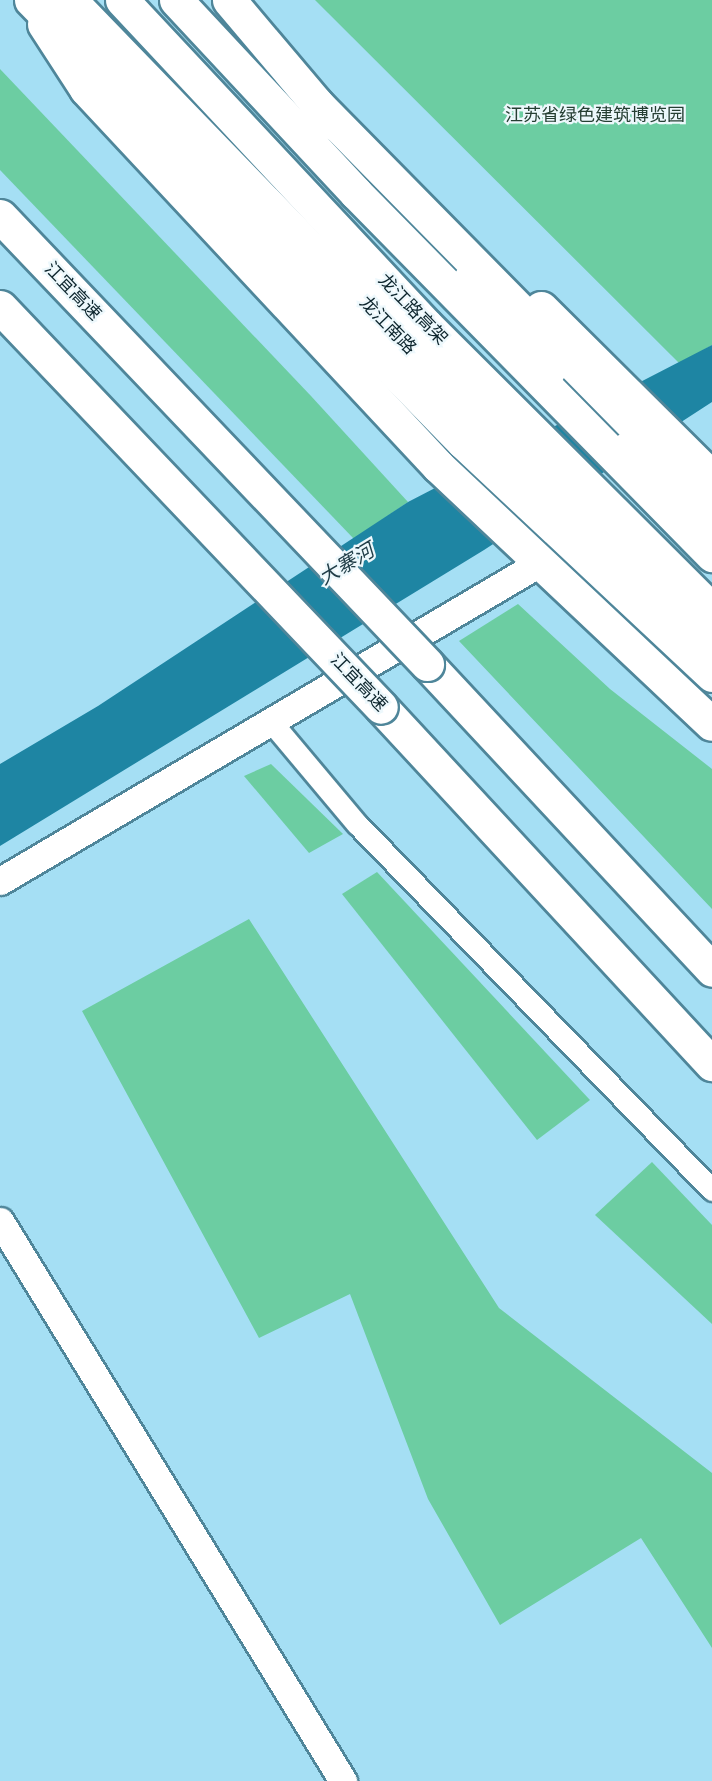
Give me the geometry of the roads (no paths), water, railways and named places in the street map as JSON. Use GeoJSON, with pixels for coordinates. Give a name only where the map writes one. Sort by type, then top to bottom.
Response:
{"type":"FeatureCollection","features":[{"type":"Feature","properties":{"kind":"main road"},"geometry":{"type":"LineString","coordinates":[[29,0],[477,438],[712,675]]}},
{"type":"Feature","properties":{"kind":"main road"},"geometry":{"type":"LineString","coordinates":[[29,0],[86,89],[438,466],[528,554],[712,724]]}},
{"type":"Feature","properties":{"kind":"main road"},"geometry":{"type":"LineString","coordinates":[[43,0],[96,25]]}},
{"type":"Feature","properties":{"kind":"main road","name":"龙江南路"},"geometry":{"type":"LineString","coordinates":[[70,0],[96,25],[477,438],[570,513],[712,645]]}},
{"type":"Feature","properties":{"kind":"main road","name":"龙江路高架"},"geometry":{"type":"LineString","coordinates":[[122,0],[426,325],[712,610]]}},
{"type":"Feature","properties":{"kind":"main road"},"geometry":{"type":"LineString","coordinates":[[176,0],[372,210],[712,555]]}},
{"type":"Feature","properties":{"kind":"main road"},"geometry":{"type":"LineString","coordinates":[[229,0],[314,101],[580,374],[712,505]]}},
{"type":"Feature","properties":{"kind":"main road","name":"江宜高速"},"geometry":{"type":"LineString","coordinates":[[0,216],[427,664],[712,970]]}},
{"type":"Feature","properties":{"kind":"main road","name":"江宜高速"},"geometry":{"type":"LineString","coordinates":[[0,307],[381,707],[712,1064]]}},
{"type":"Feature","properties":{"kind":"main road"},"geometry":{"type":"LineString","coordinates":[[660,455],[712,478]]}},
{"type":"Feature","properties":{"kind":"main road"},"geometry":{"type":"LineString","coordinates":[[660,455],[712,527]]}},
{"type":"Feature","properties":{"kind":"street"},"geometry":{"type":"LineString","coordinates":[[0,881],[273,724],[528,554]]}},
{"type":"Feature","properties":{"kind":"street"},"geometry":{"type":"LineString","coordinates":[[273,724],[357,824],[712,1190]]}},
{"type":"Feature","properties":{"kind":"street"},"geometry":{"type":"LineString","coordinates":[[0,1221],[344,1781]]}},
{"type":"Feature","properties":{"kind":"water","name":"大寨河"},"geometry":{"type":"Polygon","coordinates":[[[712,345],[712,402],[484,550],[0,846],[0,764],[98,706],[408,502],[712,345]]]}},
{"type":"Feature","properties":{"kind":"park label","name":"江苏省绿色建筑博览园"},"geometry":{"type":"Point","coordinates":[595,116]}}]}
